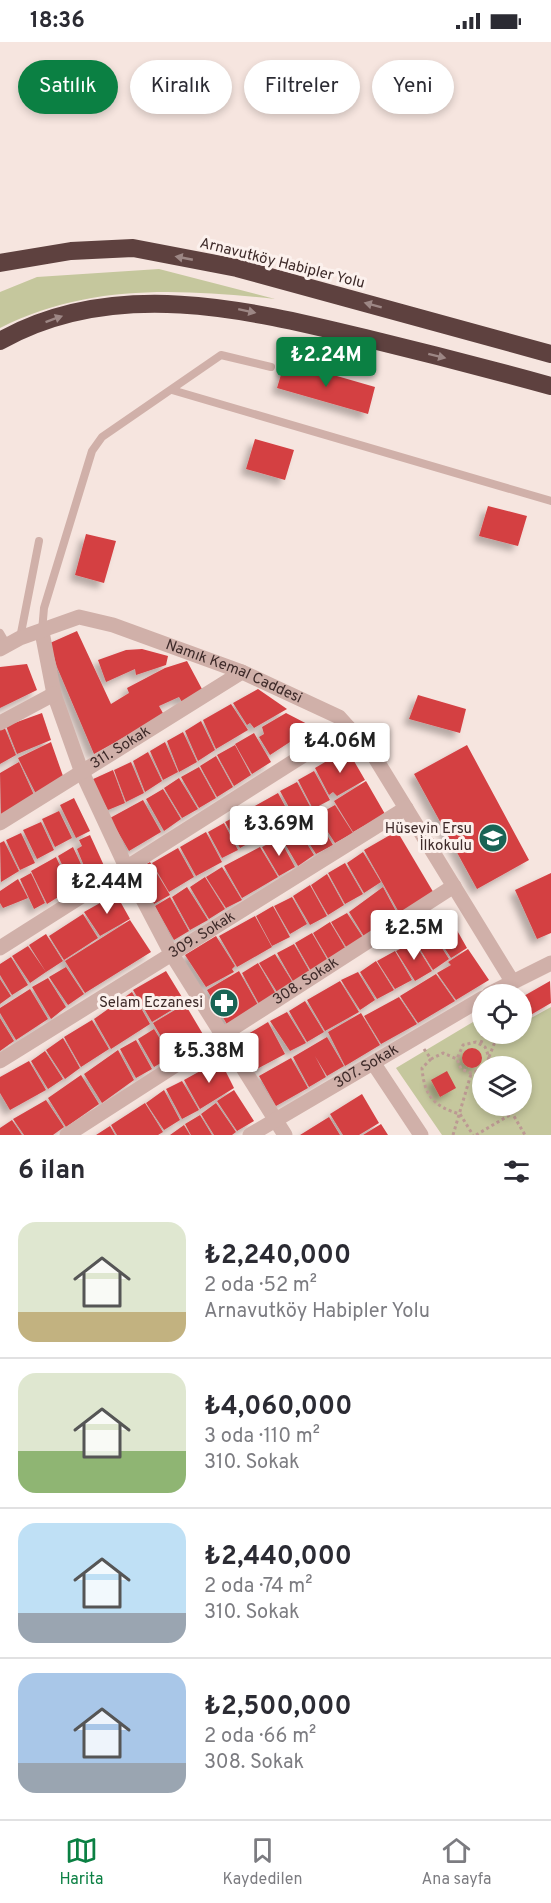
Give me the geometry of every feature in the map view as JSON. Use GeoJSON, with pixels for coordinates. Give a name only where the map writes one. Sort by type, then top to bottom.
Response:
{"type":"FeatureCollection","features":[{"type":"Feature","properties":{"kind":"highway","name":"Arnavutköy Habipler Yolu"},"geometry":{"type":"LineString","coordinates":[[0,263],[71,251],[133,248],[237,268],[551,354]]}},
{"type":"Feature","properties":{"kind":"highway"},"geometry":{"type":"LineString","coordinates":[[0,340],[68,314],[137,304],[190,304],[239,310],[326,328],[551,386]]}},
{"type":"Feature","properties":{"kind":"street","name":"Namık Kemal Caddesi"},"geometry":{"type":"LineString","coordinates":[[7,641],[42,632],[79,617],[113,625],[242,672],[339,717],[374,756],[512,981]]}},
{"type":"Feature","properties":{"kind":"street"},"geometry":{"type":"LineString","coordinates":[[42,632],[54,694],[81,770],[126,869],[171,953],[285,1135]]}},
{"type":"Feature","properties":{"kind":"street","name":"311. Sokak"},"geometry":{"type":"LineString","coordinates":[[0,823],[81,770],[242,672]]}},
{"type":"Feature","properties":{"kind":"street"},"geometry":{"type":"LineString","coordinates":[[0,723],[54,694]]}},
{"type":"Feature","properties":{"kind":"street"},"geometry":{"type":"LineString","coordinates":[[0,948],[348,727]]}},
{"type":"Feature","properties":{"kind":"street","name":"309. Sokak"},"geometry":{"type":"LineString","coordinates":[[0,1061],[406,808]]}},
{"type":"Feature","properties":{"kind":"street","name":"308. Sokak"},"geometry":{"type":"LineString","coordinates":[[67,1135],[222,1033],[454,886]]}},
{"type":"Feature","properties":{"kind":"street"},"geometry":{"type":"LineString","coordinates":[[507,984],[551,963]]}},
{"type":"Feature","properties":{"kind":"street","name":"307. Sokak"},"geometry":{"type":"LineString","coordinates":[[250,1135],[275,1118],[374,1064],[472,1005]]}},
{"type":"Feature","properties":{"kind":"street"},"geometry":{"type":"LineString","coordinates":[[374,1064],[421,1135]]}},
{"type":"Feature","properties":{"kind":"lane"},"geometry":{"type":"LineString","coordinates":[[42,632],[44,608],[92,451],[102,437],[221,355],[270,367]]}},
{"type":"Feature","properties":{"kind":"lane"},"geometry":{"type":"LineString","coordinates":[[172,390],[551,501]]}},
{"type":"Feature","properties":{"kind":"lane"},"geometry":{"type":"LineString","coordinates":[[7,641],[39,541]]}},
{"type":"Feature","properties":{"kind":"path"},"geometry":{"type":"LineString","coordinates":[[416,1039],[431,1059]]}},
{"type":"Feature","properties":{"kind":"path"},"geometry":{"type":"LineString","coordinates":[[453,1135],[471,1073],[461,1069],[457,1059],[459,1049],[467,1043],[472,1043]]}},
{"type":"Feature","properties":{"kind":"path"},"geometry":{"type":"LineString","coordinates":[[481,1044],[488,1056]]}},
{"type":"Feature","properties":{"kind":"path"},"geometry":{"type":"LineString","coordinates":[[457,1059],[443,1053],[431,1059],[422,1068],[423,1080],[429,1096],[441,1108],[460,1114],[474,1135],[508,1116]]}},
{"type":"Feature","properties":{"kind":"path"},"geometry":{"type":"LineString","coordinates":[[515,1116],[525,1135]]}},
{"type":"Feature","properties":{"kind":"green space"},"geometry":{"type":"Polygon","coordinates":[[[159,269],[275,299],[170,292],[101,296],[33,313],[0,328],[0,292],[37,277],[159,269]]]}},
{"type":"Feature","properties":{"kind":"green space"},"geometry":{"type":"Polygon","coordinates":[[[551,1007],[551,1135],[442,1135],[396,1068],[472,1023],[472,1044],[532,1044],[532,1017],[551,1007]]]}},
{"type":"Feature","properties":{"kind":"building"},"geometry":{"type":"Polygon","coordinates":[[[285,361],[375,387],[368,414],[277,388],[285,361]]]}},
{"type":"Feature","properties":{"kind":"building"},"geometry":{"type":"Polygon","coordinates":[[[255,439],[294,450],[285,480],[246,469],[255,439]]]}},
{"type":"Feature","properties":{"kind":"building"},"geometry":{"type":"Polygon","coordinates":[[[488,506],[527,516],[518,546],[479,536],[488,506]]]}},
{"type":"Feature","properties":{"kind":"building"},"geometry":{"type":"Polygon","coordinates":[[[86,534],[116,541],[104,583],[75,575],[86,534]]]}},
{"type":"Feature","properties":{"kind":"building"},"geometry":{"type":"Polygon","coordinates":[[[77,631],[111,704],[129,693],[127,688],[165,668],[187,661],[202,689],[182,702],[179,697],[159,706],[164,715],[94,754],[57,667],[50,643],[77,631]]]}},
{"type":"Feature","properties":{"kind":"building"},"geometry":{"type":"Polygon","coordinates":[[[142,649],[168,656],[166,665],[136,675],[135,669],[106,682],[98,660],[126,650],[142,649]]]}},
{"type":"Feature","properties":{"kind":"building"},"geometry":{"type":"Polygon","coordinates":[[[27,664],[37,690],[0,708],[0,667],[27,664]]]}},
{"type":"Feature","properties":{"kind":"building"},"geometry":{"type":"Polygon","coordinates":[[[258,689],[287,709],[254,728],[250,723],[247,725],[233,703],[258,689]]]}},
{"type":"Feature","properties":{"kind":"building"},"geometry":{"type":"Polygon","coordinates":[[[418,695],[466,709],[460,733],[409,719],[418,695]]]}},
{"type":"Feature","properties":{"kind":"building"},"geometry":{"type":"Polygon","coordinates":[[[231,704],[248,730],[216,749],[203,720],[231,704]]]}},
{"type":"Feature","properties":{"kind":"building"},"geometry":{"type":"Polygon","coordinates":[[[42,713],[51,740],[17,754],[6,726],[42,713]]]}},
{"type":"Feature","properties":{"kind":"building"},"geometry":{"type":"Polygon","coordinates":[[[286,713],[313,727],[270,755],[259,737],[264,734],[262,727],[286,713]]]}},
{"type":"Feature","properties":{"kind":"building"},"geometry":{"type":"Polygon","coordinates":[[[201,721],[215,750],[198,761],[185,731],[201,721]]]}},
{"type":"Feature","properties":{"kind":"building"},"geometry":{"type":"Polygon","coordinates":[[[4,726],[16,755],[0,764],[0,729],[4,726]]]}},
{"type":"Feature","properties":{"kind":"building"},"geometry":{"type":"Polygon","coordinates":[[[183,732],[197,762],[179,772],[167,741],[183,732]]]}},
{"type":"Feature","properties":{"kind":"building"},"geometry":{"type":"Polygon","coordinates":[[[254,733],[271,762],[252,774],[235,744],[254,733]]]}},
{"type":"Feature","properties":{"kind":"building"},"geometry":{"type":"Polygon","coordinates":[[[51,742],[63,776],[36,794],[18,758],[51,742]]]}},
{"type":"Feature","properties":{"kind":"building"},"geometry":{"type":"Polygon","coordinates":[[[165,742],[178,772],[163,780],[150,751],[165,742]]]}},
{"type":"Feature","properties":{"kind":"building"},"geometry":{"type":"Polygon","coordinates":[[[235,745],[251,775],[234,786],[217,755],[235,745]]]}},
{"type":"Feature","properties":{"kind":"building"},"geometry":{"type":"Polygon","coordinates":[[[467,745],[529,860],[477,889],[414,774],[467,745]]]}},
{"type":"Feature","properties":{"kind":"building"},"geometry":{"type":"Polygon","coordinates":[[[347,749],[365,780],[337,796],[333,792],[329,795],[315,768],[347,749]]]}},
{"type":"Feature","properties":{"kind":"building"},"geometry":{"type":"Polygon","coordinates":[[[148,752],[162,781],[145,792],[133,761],[148,752]]]}},
{"type":"Feature","properties":{"kind":"building"},"geometry":{"type":"Polygon","coordinates":[[[216,756],[233,787],[217,797],[200,766],[216,756]]]}},
{"type":"Feature","properties":{"kind":"building"},"geometry":{"type":"Polygon","coordinates":[[[19,762],[34,795],[1,815],[0,773],[19,762]]]}},
{"type":"Feature","properties":{"kind":"building"},"geometry":{"type":"Polygon","coordinates":[[[131,762],[144,793],[126,802],[114,770],[131,762]]]}},
{"type":"Feature","properties":{"kind":"building"},"geometry":{"type":"Polygon","coordinates":[[[199,767],[216,798],[199,808],[181,777],[199,767]]]}},
{"type":"Feature","properties":{"kind":"building"},"geometry":{"type":"Polygon","coordinates":[[[113,770],[125,803],[108,810],[91,780],[113,770]]]}},
{"type":"Feature","properties":{"kind":"building"},"geometry":{"type":"Polygon","coordinates":[[[314,771],[330,800],[313,809],[298,780],[314,771]]]}},
{"type":"Feature","properties":{"kind":"building"},"geometry":{"type":"Polygon","coordinates":[[[179,778],[198,809],[182,818],[164,788],[179,778]]]}},
{"type":"Feature","properties":{"kind":"building"},"geometry":{"type":"Polygon","coordinates":[[[366,781],[385,814],[353,832],[334,801],[366,781]]]}},
{"type":"Feature","properties":{"kind":"building"},"geometry":{"type":"Polygon","coordinates":[[[297,782],[312,810],[296,820],[280,791],[297,782]]]}},
{"type":"Feature","properties":{"kind":"building"},"geometry":{"type":"Polygon","coordinates":[[[163,789],[181,819],[164,831],[146,799],[163,789]]]}},
{"type":"Feature","properties":{"kind":"building"},"geometry":{"type":"Polygon","coordinates":[[[278,793],[292,819],[257,838],[244,812],[278,793]]]}},
{"type":"Feature","properties":{"kind":"building"},"geometry":{"type":"Polygon","coordinates":[[[74,798],[90,831],[76,838],[60,805],[74,798]]]}},
{"type":"Feature","properties":{"kind":"building"},"geometry":{"type":"Polygon","coordinates":[[[143,800],[161,832],[129,851],[110,818],[143,800]]]}},
{"type":"Feature","properties":{"kind":"building"},"geometry":{"type":"Polygon","coordinates":[[[335,805],[353,833],[335,843],[317,815],[335,805]]]}},
{"type":"Feature","properties":{"kind":"building"},"geometry":{"type":"Polygon","coordinates":[[[59,811],[72,838],[55,847],[42,819],[59,811]]]}},
{"type":"Feature","properties":{"kind":"building"},"geometry":{"type":"Polygon","coordinates":[[[242,813],[256,839],[240,848],[225,822],[242,813]]]}},
{"type":"Feature","properties":{"kind":"building"},"geometry":{"type":"Polygon","coordinates":[[[316,817],[333,845],[316,854],[298,826],[316,817]]]}},
{"type":"Feature","properties":{"kind":"building"},"geometry":{"type":"Polygon","coordinates":[[[41,822],[54,850],[37,859],[23,830],[41,822]]]}},
{"type":"Feature","properties":{"kind":"building"},"geometry":{"type":"Polygon","coordinates":[[[224,823],[238,850],[222,858],[208,832],[224,823]]]}},
{"type":"Feature","properties":{"kind":"building"},"geometry":{"type":"Polygon","coordinates":[[[297,828],[314,855],[298,866],[281,837],[297,828]]]}},
{"type":"Feature","properties":{"kind":"building"},"geometry":{"type":"Polygon","coordinates":[[[397,831],[435,895],[401,916],[364,850],[397,831]]]}},
{"type":"Feature","properties":{"kind":"building"},"geometry":{"type":"Polygon","coordinates":[[[206,832],[222,862],[196,876],[180,847],[206,832]]]}},
{"type":"Feature","properties":{"kind":"building"},"geometry":{"type":"Polygon","coordinates":[[[21,833],[35,863],[20,870],[6,840],[21,833]]]}},
{"type":"Feature","properties":{"kind":"building"},"geometry":{"type":"Polygon","coordinates":[[[90,835],[106,870],[89,878],[77,849],[82,846],[79,840],[90,835]]]}},
{"type":"Feature","properties":{"kind":"building"},"geometry":{"type":"Polygon","coordinates":[[[279,838],[295,867],[279,876],[262,847],[279,838]]]}},
{"type":"Feature","properties":{"kind":"building"},"geometry":{"type":"Polygon","coordinates":[[[4,841],[19,871],[1,882],[0,843],[4,841]]]}},
{"type":"Feature","properties":{"kind":"building"},"geometry":{"type":"Polygon","coordinates":[[[73,847],[87,877],[73,888],[58,856],[73,847]]]}},
{"type":"Feature","properties":{"kind":"building"},"geometry":{"type":"Polygon","coordinates":[[[260,847],[278,877],[242,898],[224,866],[260,847]]]}},
{"type":"Feature","properties":{"kind":"building"},"geometry":{"type":"Polygon","coordinates":[[[178,848],[194,877],[169,892],[152,863],[178,848]]]}},
{"type":"Feature","properties":{"kind":"building"},"geometry":{"type":"Polygon","coordinates":[[[363,852],[381,882],[364,893],[347,863],[363,852]]]}},
{"type":"Feature","properties":{"kind":"building"},"geometry":{"type":"Polygon","coordinates":[[[56,857],[71,889],[47,904],[31,871],[56,857]]]}},
{"type":"Feature","properties":{"kind":"building"},"geometry":{"type":"Polygon","coordinates":[[[150,862],[170,895],[154,904],[136,870],[150,862]]]}},
{"type":"Feature","properties":{"kind":"building"},"geometry":{"type":"Polygon","coordinates":[[[345,863],[363,894],[345,904],[328,873],[345,863]]]}},
{"type":"Feature","properties":{"kind":"building"},"geometry":{"type":"Polygon","coordinates":[[[222,867],[242,900],[226,908],[206,877],[222,867]]]}},
{"type":"Feature","properties":{"kind":"building"},"geometry":{"type":"Polygon","coordinates":[[[31,873],[45,903],[34,909],[20,879],[31,873]]]}},
{"type":"Feature","properties":{"kind":"building"},"geometry":{"type":"Polygon","coordinates":[[[551,873],[551,933],[537,939],[515,890],[551,873]]]}},
{"type":"Feature","properties":{"kind":"building"},"geometry":{"type":"Polygon","coordinates":[[[327,874],[344,905],[328,915],[311,885],[327,874]]]}},
{"type":"Feature","properties":{"kind":"building"},"geometry":{"type":"Polygon","coordinates":[[[205,877],[225,909],[209,919],[190,887],[205,877]]]}},
{"type":"Feature","properties":{"kind":"building"},"geometry":{"type":"Polygon","coordinates":[[[18,879],[28,898],[3,908],[0,903],[0,891],[18,879]]]}},
{"type":"Feature","properties":{"kind":"building"},"geometry":{"type":"Polygon","coordinates":[[[310,885],[327,916],[310,925],[293,896],[310,885]]]}},
{"type":"Feature","properties":{"kind":"building"},"geometry":{"type":"Polygon","coordinates":[[[187,887],[208,920],[190,930],[172,897],[187,887]]]}},
{"type":"Feature","properties":{"kind":"building"},"geometry":{"type":"Polygon","coordinates":[[[383,887],[399,917],[365,938],[349,912],[383,887]]]}},
{"type":"Feature","properties":{"kind":"building"},"geometry":{"type":"Polygon","coordinates":[[[116,894],[130,919],[100,936],[84,912],[116,894]]]}},
{"type":"Feature","properties":{"kind":"building"},"geometry":{"type":"Polygon","coordinates":[[[170,897],[189,931],[174,940],[155,906],[170,897]]]}},
{"type":"Feature","properties":{"kind":"building"},"geometry":{"type":"Polygon","coordinates":[[[292,897],[307,924],[290,934],[274,906],[292,897]]]}},
{"type":"Feature","properties":{"kind":"building"},"geometry":{"type":"Polygon","coordinates":[[[273,906],[290,937],[272,946],[256,916],[273,906]]]}},
{"type":"Feature","properties":{"kind":"building"},"geometry":{"type":"Polygon","coordinates":[[[347,913],[364,939],[348,950],[331,922],[347,913]]]}},
{"type":"Feature","properties":{"kind":"building"},"geometry":{"type":"Polygon","coordinates":[[[83,914],[98,938],[64,960],[49,936],[83,914]]]}},
{"type":"Feature","properties":{"kind":"building"},"geometry":{"type":"Polygon","coordinates":[[[255,916],[272,947],[237,967],[219,936],[255,916]]]}},
{"type":"Feature","properties":{"kind":"building"},"geometry":{"type":"Polygon","coordinates":[[[450,918],[467,948],[451,958],[432,929],[450,918]]]}},
{"type":"Feature","properties":{"kind":"building"},"geometry":{"type":"Polygon","coordinates":[[[130,920],[151,952],[85,993],[65,961],[130,920]]]}},
{"type":"Feature","properties":{"kind":"building"},"geometry":{"type":"Polygon","coordinates":[[[330,922],[347,951],[329,960],[313,933],[330,922]]]}},
{"type":"Feature","properties":{"kind":"building"},"geometry":{"type":"Polygon","coordinates":[[[431,931],[449,959],[433,970],[415,941],[431,931]]]}},
{"type":"Feature","properties":{"kind":"building"},"geometry":{"type":"Polygon","coordinates":[[[312,933],[328,961],[311,971],[295,943],[312,933]]]}},
{"type":"Feature","properties":{"kind":"building"},"geometry":{"type":"Polygon","coordinates":[[[46,934],[63,961],[46,972],[29,945],[46,934]]]}},
{"type":"Feature","properties":{"kind":"building"},"geometry":{"type":"Polygon","coordinates":[[[216,936],[235,966],[232,969],[234,972],[206,987],[185,955],[216,936]]]}},
{"type":"Feature","properties":{"kind":"building"},"geometry":{"type":"Polygon","coordinates":[[[414,942],[432,971],[415,981],[396,951],[414,942]]]}},
{"type":"Feature","properties":{"kind":"building"},"geometry":{"type":"Polygon","coordinates":[[[294,944],[310,972],[294,983],[277,953],[294,944]]]}},
{"type":"Feature","properties":{"kind":"building"},"geometry":{"type":"Polygon","coordinates":[[[28,946],[46,972],[30,983],[12,956],[28,946]]]}},
{"type":"Feature","properties":{"kind":"building"},"geometry":{"type":"Polygon","coordinates":[[[468,949],[489,980],[482,984],[472,984],[472,990],[456,1000],[437,973],[451,965],[448,962],[468,949]]]}},
{"type":"Feature","properties":{"kind":"building"},"geometry":{"type":"Polygon","coordinates":[[[395,951],[412,980],[395,989],[377,961],[395,951]]]}},
{"type":"Feature","properties":{"kind":"building"},"geometry":{"type":"Polygon","coordinates":[[[275,954],[293,983],[277,992],[259,963],[275,954]]]}},
{"type":"Feature","properties":{"kind":"building"},"geometry":{"type":"Polygon","coordinates":[[[11,957],[28,985],[12,995],[0,975],[0,964],[11,957]]]}},
{"type":"Feature","properties":{"kind":"building"},"geometry":{"type":"Polygon","coordinates":[[[376,961],[394,990],[377,999],[360,972],[376,961]]]}},
{"type":"Feature","properties":{"kind":"building"},"geometry":{"type":"Polygon","coordinates":[[[258,963],[276,994],[259,1004],[242,973],[258,963]]]}},
{"type":"Feature","properties":{"kind":"building"},"geometry":{"type":"Polygon","coordinates":[[[66,967],[84,994],[68,1005],[49,977],[66,967]]]}},
{"type":"Feature","properties":{"kind":"building"},"geometry":{"type":"Polygon","coordinates":[[[166,971],[185,1002],[152,1022],[133,990],[166,971]]]}},
{"type":"Feature","properties":{"kind":"building"},"geometry":{"type":"Polygon","coordinates":[[[239,971],[258,1005],[228,1026],[207,990],[239,971]]]}},
{"type":"Feature","properties":{"kind":"building"},"geometry":{"type":"Polygon","coordinates":[[[358,972],[375,1000],[360,1010],[341,980],[358,972]]]}},
{"type":"Feature","properties":{"kind":"building"},"geometry":{"type":"Polygon","coordinates":[[[436,974],[455,1001],[418,1023],[400,996],[436,974]]]}},
{"type":"Feature","properties":{"kind":"building"},"geometry":{"type":"Polygon","coordinates":[[[48,978],[66,1007],[51,1019],[32,987],[48,978]]]}},
{"type":"Feature","properties":{"kind":"building"},"geometry":{"type":"Polygon","coordinates":[[[0,979],[11,996],[0,1004],[0,979]]]}},
{"type":"Feature","properties":{"kind":"building"},"geometry":{"type":"Polygon","coordinates":[[[340,981],[359,1012],[325,1031],[307,1000],[340,981]]]}},
{"type":"Feature","properties":{"kind":"building"},"geometry":{"type":"Polygon","coordinates":[[[550,981],[551,1003],[532,1014],[532,991],[550,981]]]}},
{"type":"Feature","properties":{"kind":"building"},"geometry":{"type":"Polygon","coordinates":[[[30,989],[48,1019],[16,1040],[0,1013],[0,1008],[30,989]]]}},
{"type":"Feature","properties":{"kind":"building"},"geometry":{"type":"Polygon","coordinates":[[[132,992],[150,1024],[111,1049],[94,1019],[132,992]]]}},
{"type":"Feature","properties":{"kind":"building"},"geometry":{"type":"Polygon","coordinates":[[[399,997],[417,1024],[381,1044],[364,1016],[399,997]]]}},
{"type":"Feature","properties":{"kind":"building"},"geometry":{"type":"Polygon","coordinates":[[[305,1001],[324,1032],[307,1042],[289,1011],[305,1001]]]}},
{"type":"Feature","properties":{"kind":"building"},"geometry":{"type":"Polygon","coordinates":[[[185,1004],[204,1036],[172,1055],[153,1023],[185,1004]]]}},
{"type":"Feature","properties":{"kind":"building"},"geometry":{"type":"Polygon","coordinates":[[[287,1012],[306,1043],[290,1051],[270,1021],[287,1012]]]}},
{"type":"Feature","properties":{"kind":"building"},"geometry":{"type":"Polygon","coordinates":[[[361,1013],[380,1045],[345,1066],[328,1032],[361,1013]]]}},
{"type":"Feature","properties":{"kind":"building"},"geometry":{"type":"Polygon","coordinates":[[[0,1018],[14,1041],[0,1051],[0,1018]]]}},
{"type":"Feature","properties":{"kind":"building"},"geometry":{"type":"Polygon","coordinates":[[[92,1020],[109,1049],[81,1067],[64,1037],[92,1020]]]}},
{"type":"Feature","properties":{"kind":"building"},"geometry":{"type":"Polygon","coordinates":[[[268,1022],[285,1054],[255,1070],[238,1040],[268,1022]]]}},
{"type":"Feature","properties":{"kind":"building"},"geometry":{"type":"Polygon","coordinates":[[[154,1029],[171,1057],[154,1067],[138,1039],[154,1029]]]}},
{"type":"Feature","properties":{"kind":"building"},"geometry":{"type":"Polygon","coordinates":[[[327,1037],[344,1066],[327,1076],[315,1056],[326,1077],[309,1087],[293,1057],[327,1037]]]}},
{"type":"Feature","properties":{"kind":"building"},"geometry":{"type":"Polygon","coordinates":[[[63,1038],[80,1068],[65,1079],[46,1050],[63,1038]]]}},
{"type":"Feature","properties":{"kind":"building"},"geometry":{"type":"Polygon","coordinates":[[[136,1040],[152,1069],[136,1078],[120,1049],[136,1040]]]}},
{"type":"Feature","properties":{"kind":"building"},"geometry":{"type":"Polygon","coordinates":[[[468,1049],[476,1049],[482,1056],[472,1056],[472,1068],[463,1062],[463,1054],[468,1049]]]}},
{"type":"Feature","properties":{"kind":"building"},"geometry":{"type":"Polygon","coordinates":[[[118,1050],[134,1080],[102,1103],[84,1074],[118,1050]]]}},
{"type":"Feature","properties":{"kind":"building"},"geometry":{"type":"Polygon","coordinates":[[[45,1051],[63,1079],[48,1089],[31,1061],[45,1051]]]}},
{"type":"Feature","properties":{"kind":"building"},"geometry":{"type":"Polygon","coordinates":[[[291,1058],[308,1088],[276,1106],[259,1076],[291,1058]]]}},
{"type":"Feature","properties":{"kind":"building"},"geometry":{"type":"Polygon","coordinates":[[[220,1060],[234,1088],[200,1109],[184,1080],[220,1060]]]}},
{"type":"Feature","properties":{"kind":"building"},"geometry":{"type":"Polygon","coordinates":[[[29,1061],[46,1090],[10,1110],[0,1093],[0,1077],[29,1061]]]}},
{"type":"Feature","properties":{"kind":"building"},"geometry":{"type":"Polygon","coordinates":[[[447,1071],[456,1088],[440,1097],[431,1080],[447,1071]]]}},
{"type":"Feature","properties":{"kind":"building"},"geometry":{"type":"Polygon","coordinates":[[[81,1075],[99,1104],[66,1127],[48,1098],[81,1075]]]}},
{"type":"Feature","properties":{"kind":"building"},"geometry":{"type":"Polygon","coordinates":[[[182,1081],[199,1110],[182,1119],[166,1089],[182,1081]]]}},
{"type":"Feature","properties":{"kind":"building"},"geometry":{"type":"Polygon","coordinates":[[[164,1090],[180,1120],[164,1130],[146,1103],[164,1090]]]}},
{"type":"Feature","properties":{"kind":"building"},"geometry":{"type":"Polygon","coordinates":[[[234,1090],[254,1121],[237,1131],[217,1101],[234,1090]]]}},
{"type":"Feature","properties":{"kind":"building"},"geometry":{"type":"Polygon","coordinates":[[[362,1094],[379,1123],[359,1135],[343,1135],[330,1114],[362,1094]]]}},
{"type":"Feature","properties":{"kind":"building"},"geometry":{"type":"Polygon","coordinates":[[[46,1100],[64,1127],[53,1135],[24,1135],[13,1119],[46,1100]]]}},
{"type":"Feature","properties":{"kind":"building"},"geometry":{"type":"Polygon","coordinates":[[[145,1103],[163,1132],[158,1135],[117,1135],[111,1125],[145,1103]]]}},
{"type":"Feature","properties":{"kind":"building"},"geometry":{"type":"Polygon","coordinates":[[[216,1103],[236,1132],[232,1135],[214,1135],[201,1114],[216,1103]]]}},
{"type":"Feature","properties":{"kind":"building"},"geometry":{"type":"Polygon","coordinates":[[[200,1115],[212,1135],[191,1135],[185,1124],[200,1115]]]}},
{"type":"Feature","properties":{"kind":"building"},"geometry":{"type":"Polygon","coordinates":[[[329,1117],[340,1135],[300,1135],[329,1117]]]}},
{"type":"Feature","properties":{"kind":"building"},"geometry":{"type":"Polygon","coordinates":[[[12,1120],[22,1135],[0,1135],[0,1128],[12,1120]]]}},
{"type":"Feature","properties":{"kind":"building"},"geometry":{"type":"Polygon","coordinates":[[[381,1124],[388,1135],[363,1135],[381,1124]]]}},
{"type":"Feature","properties":{"kind":"building"},"geometry":{"type":"Polygon","coordinates":[[[184,1125],[190,1135],[170,1135],[184,1125]]]}},
{"type":"Feature","properties":{"kind":"building"},"geometry":{"type":"Polygon","coordinates":[[[110,1126],[115,1135],[96,1135],[110,1126]]]}},
{"type":"Feature","properties":{"kind":"place","name":"Hüseyin Ersu İlkokulu"},"geometry":{"type":"Point","coordinates":[493,838]}},
{"type":"Feature","properties":{"kind":"place","name":"Selam Eczanesi"},"geometry":{"type":"Point","coordinates":[224,1003]}}]}
